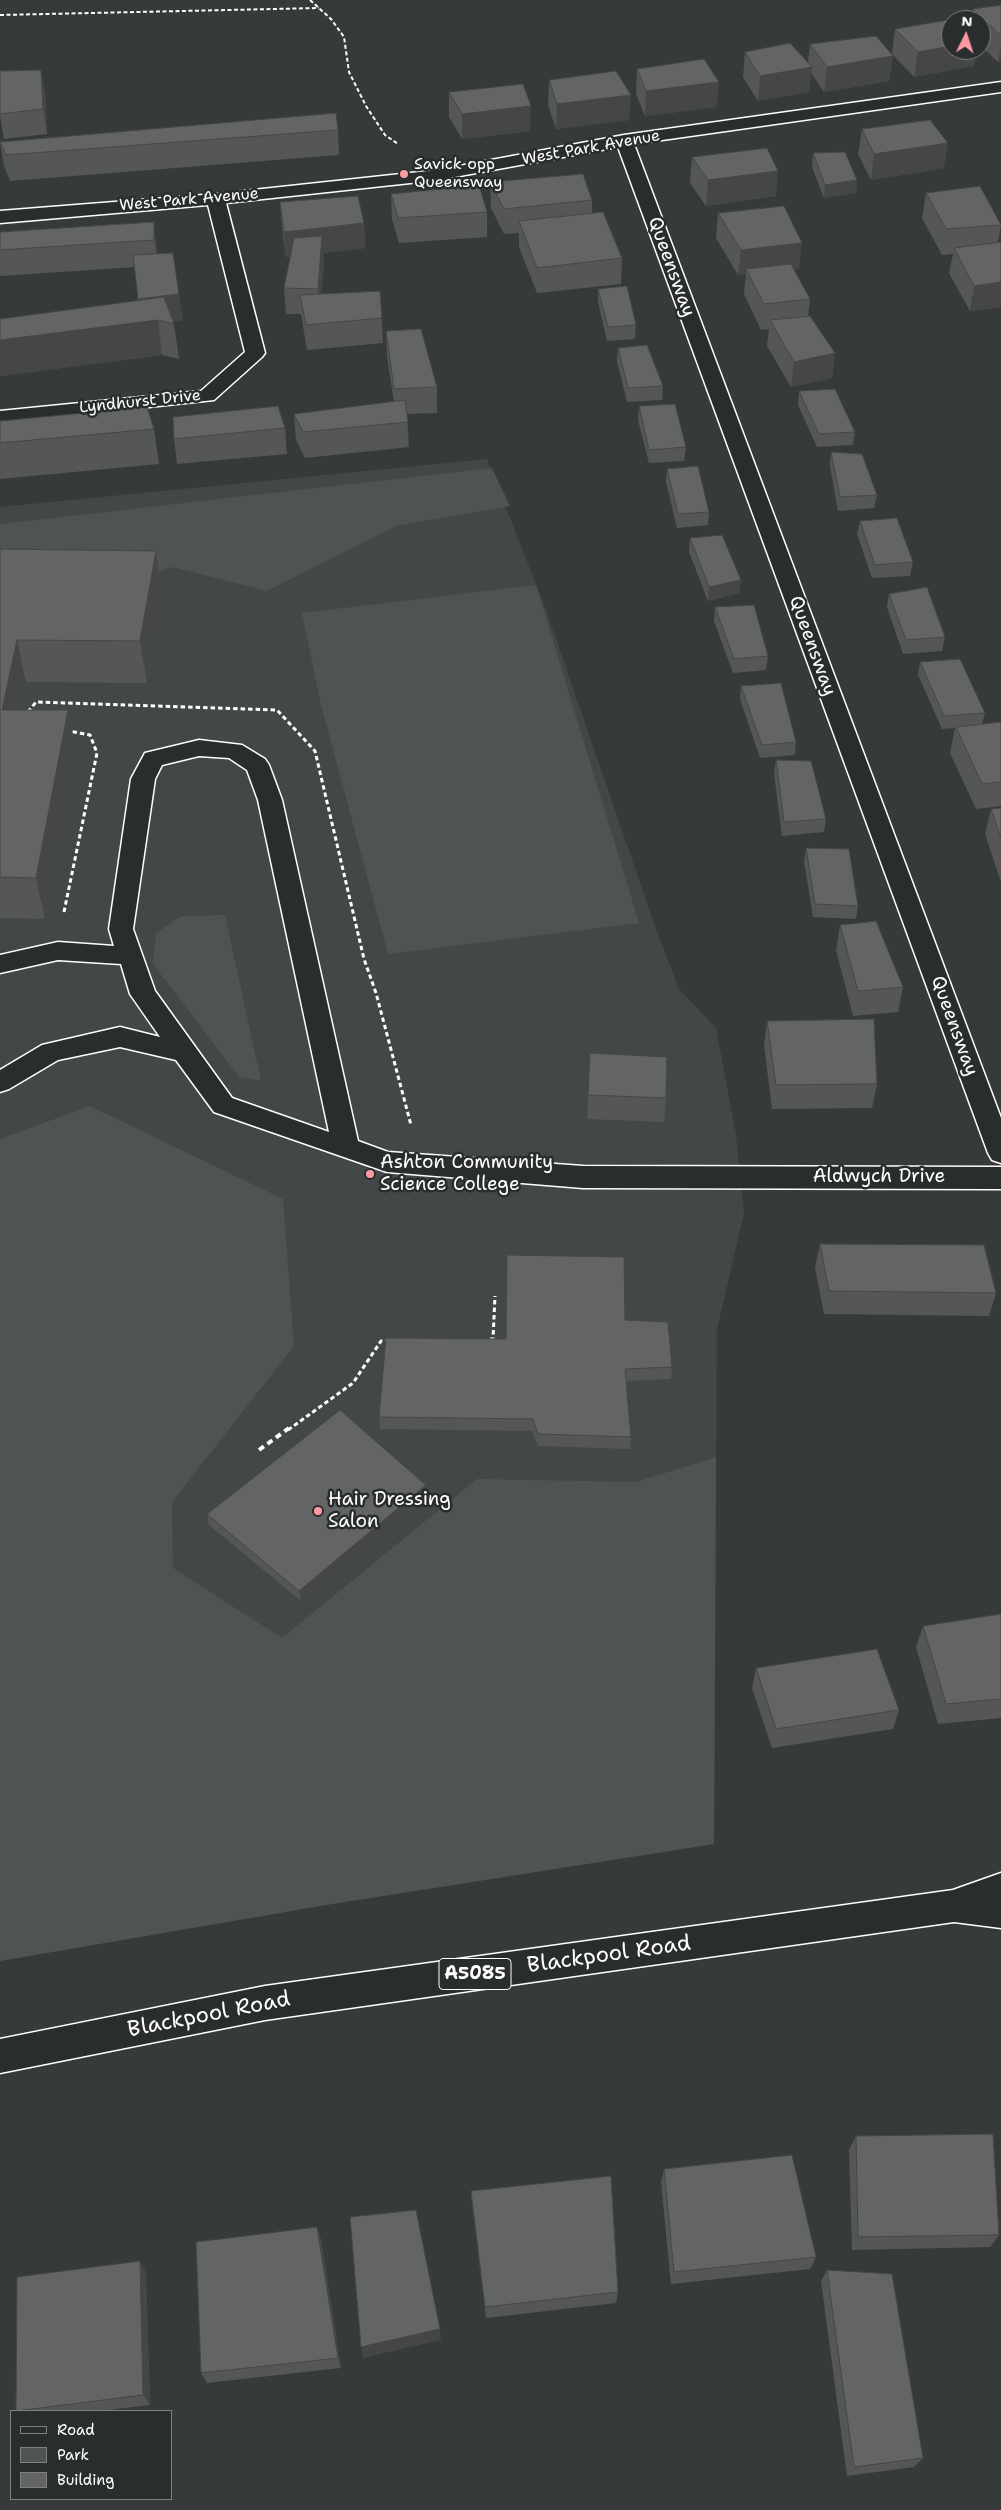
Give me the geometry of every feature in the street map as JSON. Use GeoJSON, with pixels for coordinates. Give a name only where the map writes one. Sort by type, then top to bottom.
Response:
{"type":"FeatureCollection","features":[{"type":"Feature","properties":{"kind":"main road","name":"West Park Avenue"},"geometry":{"type":"LineString","coordinates":[[0,217],[216,198],[438,175],[624,140],[996,92]]}},
{"type":"Feature","properties":{"kind":"main road","name":"Queensway"},"geometry":{"type":"LineString","coordinates":[[624,140],[1001,1152]]}},
{"type":"Feature","properties":{"kind":"main road","name":"Lyndhurst Drive"},"geometry":{"type":"LineString","coordinates":[[0,417],[207,396],[255,353],[216,198]]}},
{"type":"Feature","properties":{"kind":"main road","name":"Aldwych Drive"},"geometry":{"type":"LineString","coordinates":[[346,1148],[270,800],[257,765],[234,751],[199,748],[153,759],[143,779],[121,929],[143,994],[223,1105],[346,1148],[387,1162],[582,1177],[1001,1178]]}},
{"type":"Feature","properties":{"kind":"main road"},"geometry":{"type":"LineString","coordinates":[[0,964],[58,952],[130,956]]}},
{"type":"Feature","properties":{"kind":"main road"},"geometry":{"type":"LineString","coordinates":[[0,1082],[51,1052],[120,1037],[184,1052]]}},
{"type":"Feature","properties":{"kind":"main road","name":"Blackpool Road"},"geometry":{"type":"LineString","coordinates":[[0,2056],[265,2003],[953,1906],[1001,1889]]}},
{"type":"Feature","properties":{"kind":"main road","name":"Blackpool Road"},"geometry":{"type":"LineString","coordinates":[[953,1906],[1001,1912]]}},
{"type":"Feature","properties":{"kind":"path"},"geometry":{"type":"LineString","coordinates":[[310,0],[331,19],[344,37],[349,72],[366,106],[385,135],[438,175]]}},
{"type":"Feature","properties":{"kind":"path"},"geometry":{"type":"LineString","coordinates":[[0,15],[319,8]]}},
{"type":"Feature","properties":{"kind":"path"},"geometry":{"type":"LineString","coordinates":[[24,717],[36,702]]}},
{"type":"Feature","properties":{"kind":"path"},"geometry":{"type":"LineString","coordinates":[[64,913],[97,753],[90,735],[65,730]]}},
{"type":"Feature","properties":{"kind":"path"},"geometry":{"type":"LineString","coordinates":[[484,1340],[493,1339],[495,1296]]}},
{"type":"Feature","properties":{"kind":"path"},"geometry":{"type":"LineString","coordinates":[[259,1450],[353,1383],[381,1341],[390,1341]]}},
{"type":"Feature","properties":{"kind":"shaded area","name":"Ashton Community Science College"},"geometry":{"type":"Polygon","coordinates":[[[487,459],[546,610],[656,929],[679,989],[716,1028],[736,1135],[744,1213],[717,1329],[714,1844],[332,1904],[0,1961],[0,507],[487,459]]]}},
{"type":"Feature","properties":{"kind":"green space"},"geometry":{"type":"Polygon","coordinates":[[[492,468],[510,506],[396,526],[267,591],[173,567],[128,582],[0,577],[0,524],[492,468]]]}},
{"type":"Feature","properties":{"kind":"green space"},"geometry":{"type":"Polygon","coordinates":[[[536,585],[639,923],[388,954],[320,701],[302,613],[536,585]]]}},
{"type":"Feature","properties":{"kind":"green space"},"geometry":{"type":"Polygon","coordinates":[[[225,915],[261,1081],[239,1077],[153,964],[156,934],[174,920],[183,916],[225,915]]]}},
{"type":"Feature","properties":{"kind":"green space"},"geometry":{"type":"Polygon","coordinates":[[[90,1106],[283,1199],[294,1346],[172,1502],[173,1568],[282,1638],[477,1479],[636,1482],[716,1457],[714,1844],[332,1904],[0,1961],[0,1139],[90,1106]]]}},
{"type":"Feature","properties":{"kind":"building"},"geometry":{"type":"Polygon","coordinates":[[[1001,5],[1001,36],[991,26],[991,10],[973,9],[1001,5]]]}},
{"type":"Feature","properties":{"kind":"building"},"geometry":{"type":"Polygon","coordinates":[[[941,21],[941,48],[918,52],[895,29],[941,21]]]}},
{"type":"Feature","properties":{"kind":"building"},"geometry":{"type":"Polygon","coordinates":[[[876,36],[893,56],[827,67],[810,44],[876,36]]]}},
{"type":"Feature","properties":{"kind":"building"},"geometry":{"type":"Polygon","coordinates":[[[790,43],[812,67],[760,76],[745,52],[790,43]]]}},
{"type":"Feature","properties":{"kind":"building"},"geometry":{"type":"Polygon","coordinates":[[[704,59],[719,82],[646,91],[637,69],[704,59]]]}},
{"type":"Feature","properties":{"kind":"building"},"geometry":{"type":"Polygon","coordinates":[[[41,70],[43,109],[0,114],[0,71],[41,70]]]}},
{"type":"Feature","properties":{"kind":"building"},"geometry":{"type":"Polygon","coordinates":[[[616,71],[631,95],[557,104],[549,80],[616,71]]]}},
{"type":"Feature","properties":{"kind":"building"},"geometry":{"type":"Polygon","coordinates":[[[523,84],[531,106],[462,114],[449,92],[523,84]]]}},
{"type":"Feature","properties":{"kind":"building"},"geometry":{"type":"Polygon","coordinates":[[[336,113],[338,130],[6,155],[0,142],[336,113]]]}},
{"type":"Feature","properties":{"kind":"building"},"geometry":{"type":"Polygon","coordinates":[[[930,120],[948,143],[874,154],[862,129],[930,120]]]}},
{"type":"Feature","properties":{"kind":"building"},"geometry":{"type":"Polygon","coordinates":[[[767,148],[778,171],[708,180],[692,157],[767,148]]]}},
{"type":"Feature","properties":{"kind":"building"},"geometry":{"type":"Polygon","coordinates":[[[845,152],[857,180],[825,185],[813,153],[845,152]]]}},
{"type":"Feature","properties":{"kind":"building"},"geometry":{"type":"Polygon","coordinates":[[[583,174],[592,200],[504,209],[490,182],[583,174]]]}},
{"type":"Feature","properties":{"kind":"building"},"geometry":{"type":"Polygon","coordinates":[[[479,185],[487,212],[398,218],[391,194],[479,185]]]}},
{"type":"Feature","properties":{"kind":"building"},"geometry":{"type":"Polygon","coordinates":[[[980,186],[1001,225],[946,229],[926,193],[980,186]]]}},
{"type":"Feature","properties":{"kind":"building"},"geometry":{"type":"Polygon","coordinates":[[[358,196],[364,223],[284,232],[280,202],[358,196]]]}},
{"type":"Feature","properties":{"kind":"building"},"geometry":{"type":"Polygon","coordinates":[[[784,206],[802,243],[741,250],[718,213],[784,206]]]}},
{"type":"Feature","properties":{"kind":"building"},"geometry":{"type":"Polygon","coordinates":[[[603,212],[622,258],[537,268],[519,221],[603,212]]]}},
{"type":"Feature","properties":{"kind":"building"},"geometry":{"type":"Polygon","coordinates":[[[154,222],[154,240],[0,250],[0,232],[154,222]]]}},
{"type":"Feature","properties":{"kind":"building"},"geometry":{"type":"Polygon","coordinates":[[[322,236],[318,289],[284,288],[294,238],[322,236]]]}},
{"type":"Feature","properties":{"kind":"building"},"geometry":{"type":"Polygon","coordinates":[[[1001,242],[1001,282],[974,286],[954,248],[1001,242]]]}},
{"type":"Feature","properties":{"kind":"building"},"geometry":{"type":"Polygon","coordinates":[[[173,253],[179,294],[138,299],[133,255],[173,253]]]}},
{"type":"Feature","properties":{"kind":"building"},"geometry":{"type":"Polygon","coordinates":[[[791,264],[810,299],[764,304],[746,269],[791,264]]]}},
{"type":"Feature","properties":{"kind":"building"},"geometry":{"type":"Polygon","coordinates":[[[627,286],[636,325],[608,327],[598,289],[627,286]]]}},
{"type":"Feature","properties":{"kind":"building"},"geometry":{"type":"Polygon","coordinates":[[[380,291],[382,318],[306,325],[300,295],[380,291]]]}},
{"type":"Feature","properties":{"kind":"building"},"geometry":{"type":"Polygon","coordinates":[[[164,297],[174,324],[158,320],[0,340],[0,319],[164,297]]]}},
{"type":"Feature","properties":{"kind":"building"},"geometry":{"type":"Polygon","coordinates":[[[810,316],[835,353],[794,362],[770,320],[810,316]]]}},
{"type":"Feature","properties":{"kind":"building"},"geometry":{"type":"Polygon","coordinates":[[[421,329],[437,387],[394,389],[386,331],[421,329]]]}},
{"type":"Feature","properties":{"kind":"building"},"geometry":{"type":"Polygon","coordinates":[[[647,345],[663,386],[628,388],[618,348],[647,345]]]}},
{"type":"Feature","properties":{"kind":"building"},"geometry":{"type":"Polygon","coordinates":[[[835,389],[855,432],[819,434],[799,391],[835,389]]]}},
{"type":"Feature","properties":{"kind":"building"},"geometry":{"type":"Polygon","coordinates":[[[405,400],[408,422],[303,432],[294,414],[405,400]]]}},
{"type":"Feature","properties":{"kind":"building"},"geometry":{"type":"Polygon","coordinates":[[[675,404],[686,447],[649,450],[639,406],[675,404]]]}},
{"type":"Feature","properties":{"kind":"building"},"geometry":{"type":"Polygon","coordinates":[[[278,406],[285,428],[174,439],[173,417],[278,406]]]}},
{"type":"Feature","properties":{"kind":"building"},"geometry":{"type":"Polygon","coordinates":[[[147,407],[154,429],[0,443],[0,421],[147,407]]]}},
{"type":"Feature","properties":{"kind":"building"},"geometry":{"type":"Polygon","coordinates":[[[831,452],[862,454],[877,495],[840,497],[831,452]]]}},
{"type":"Feature","properties":{"kind":"building"},"geometry":{"type":"Polygon","coordinates":[[[698,466],[709,512],[678,514],[667,469],[698,466]]]}},
{"type":"Feature","properties":{"kind":"building"},"geometry":{"type":"Polygon","coordinates":[[[897,518],[913,562],[875,565],[860,521],[897,518]]]}},
{"type":"Feature","properties":{"kind":"building"},"geometry":{"type":"Polygon","coordinates":[[[722,535],[741,580],[709,587],[690,538],[722,535]]]}},
{"type":"Feature","properties":{"kind":"building"},"geometry":{"type":"Polygon","coordinates":[[[0,549],[156,551],[140,641],[17,640],[2,710],[68,710],[36,878],[0,877],[0,549]]]}},
{"type":"Feature","properties":{"kind":"building"},"geometry":{"type":"Polygon","coordinates":[[[927,587],[945,637],[906,640],[889,594],[927,587]]]}},
{"type":"Feature","properties":{"kind":"building"},"geometry":{"type":"Polygon","coordinates":[[[754,605],[768,656],[734,659],[715,607],[754,605]]]}},
{"type":"Feature","properties":{"kind":"building"},"geometry":{"type":"Polygon","coordinates":[[[960,659],[985,713],[944,716],[920,662],[960,659]]]}},
{"type":"Feature","properties":{"kind":"building"},"geometry":{"type":"Polygon","coordinates":[[[781,683],[796,742],[762,745],[741,686],[781,683]]]}},
{"type":"Feature","properties":{"kind":"building"},"geometry":{"type":"Polygon","coordinates":[[[1001,722],[1001,782],[982,784],[956,727],[1001,722]]]}},
{"type":"Feature","properties":{"kind":"building"},"geometry":{"type":"Polygon","coordinates":[[[776,760],[811,761],[826,819],[784,822],[776,760]]]}},
{"type":"Feature","properties":{"kind":"building"},"geometry":{"type":"Polygon","coordinates":[[[1001,808],[1001,838],[991,809],[1001,808]]]}},
{"type":"Feature","properties":{"kind":"building"},"geometry":{"type":"Polygon","coordinates":[[[806,848],[849,849],[858,906],[815,904],[806,848]]]}},
{"type":"Feature","properties":{"kind":"building"},"geometry":{"type":"Polygon","coordinates":[[[876,921],[903,987],[858,991],[840,925],[876,921]]]}},
{"type":"Feature","properties":{"kind":"building"},"geometry":{"type":"Polygon","coordinates":[[[874,1019],[877,1084],[776,1085],[767,1021],[874,1019]]]}},
{"type":"Feature","properties":{"kind":"building"},"geometry":{"type":"Polygon","coordinates":[[[590,1053],[667,1057],[666,1098],[588,1095],[590,1053]]]}},
{"type":"Feature","properties":{"kind":"building"},"geometry":{"type":"Polygon","coordinates":[[[820,1244],[984,1245],[996,1293],[829,1291],[820,1244]]]}},
{"type":"Feature","properties":{"kind":"building"},"geometry":{"type":"Polygon","coordinates":[[[507,1255],[624,1257],[625,1320],[668,1322],[672,1367],[625,1369],[631,1437],[538,1434],[533,1419],[379,1417],[386,1338],[506,1339],[507,1255]]]}},
{"type":"Feature","properties":{"kind":"building","name":"Hair Dressing Salon"},"geometry":{"type":"Polygon","coordinates":[[[340,1410],[426,1485],[299,1591],[207,1514],[340,1410]]]}},
{"type":"Feature","properties":{"kind":"building"},"geometry":{"type":"Polygon","coordinates":[[[1001,1614],[1001,1699],[946,1704],[923,1626],[1001,1614]]]}},
{"type":"Feature","properties":{"kind":"building"},"geometry":{"type":"Polygon","coordinates":[[[877,1649],[899,1710],[776,1729],[756,1668],[877,1649]]]}},
{"type":"Feature","properties":{"kind":"building"},"geometry":{"type":"Polygon","coordinates":[[[993,2134],[999,2235],[858,2237],[856,2136],[993,2134]]]}},
{"type":"Feature","properties":{"kind":"building"},"geometry":{"type":"Polygon","coordinates":[[[792,2155],[816,2257],[674,2272],[664,2169],[792,2155]]]}},
{"type":"Feature","properties":{"kind":"building"},"geometry":{"type":"Polygon","coordinates":[[[611,2176],[618,2292],[485,2307],[471,2191],[611,2176]]]}},
{"type":"Feature","properties":{"kind":"building"},"geometry":{"type":"Polygon","coordinates":[[[416,2210],[440,2329],[361,2347],[350,2217],[416,2210]]]}},
{"type":"Feature","properties":{"kind":"building"},"geometry":{"type":"Polygon","coordinates":[[[317,2227],[338,2358],[201,2373],[196,2242],[317,2227]]]}},
{"type":"Feature","properties":{"kind":"building"},"geometry":{"type":"Polygon","coordinates":[[[140,2261],[143,2395],[16,2410],[17,2277],[140,2261]]]}},
{"type":"Feature","properties":{"kind":"building"},"geometry":{"type":"Polygon","coordinates":[[[827,2270],[892,2274],[923,2458],[854,2467],[827,2270]]]}},
{"type":"Feature","properties":{"kind":"place","name":"Savick opp Queensway"},"geometry":{"type":"Point","coordinates":[404,174]}},
{"type":"Feature","properties":{"kind":"place","name":"Ashton Community Science College"},"geometry":{"type":"Point","coordinates":[370,1174]}},
{"type":"Feature","properties":{"kind":"place","name":"Hair Dressing Salon"},"geometry":{"type":"Point","coordinates":[318,1511]}}]}
